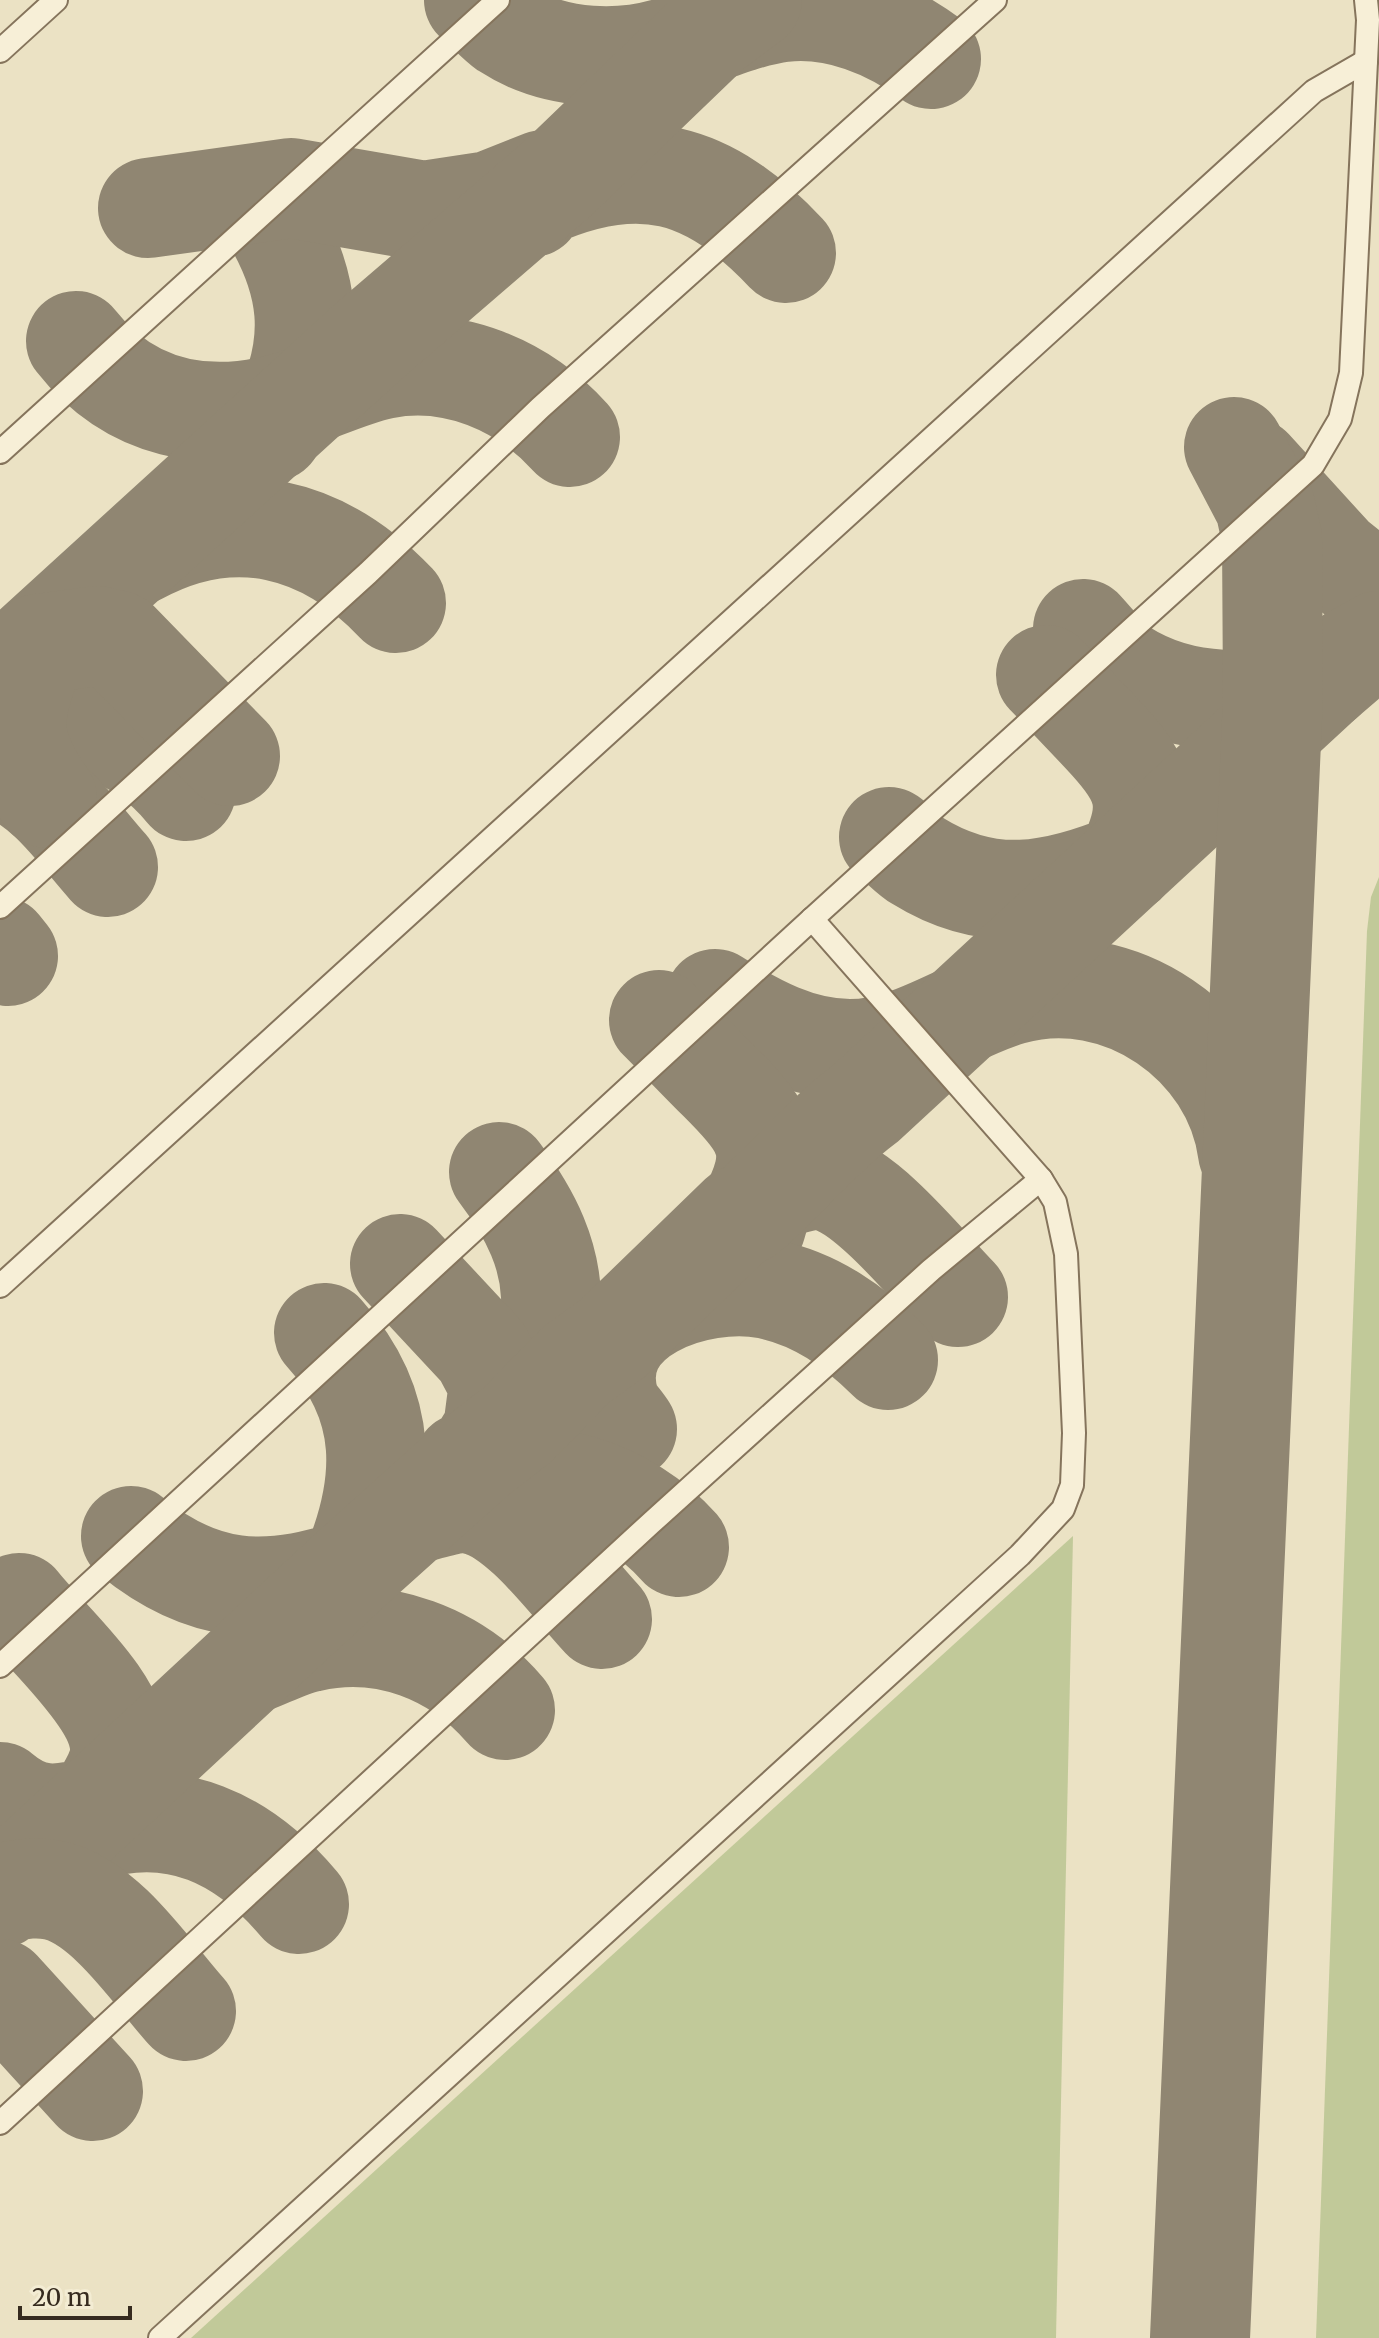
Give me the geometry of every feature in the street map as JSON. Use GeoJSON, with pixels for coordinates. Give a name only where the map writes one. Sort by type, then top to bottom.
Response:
{"type":"FeatureCollection","features":[{"type":"Feature","properties":{"kind":"lane"},"geometry":{"type":"LineString","coordinates":[[0,51],[56,0]]}},
{"type":"Feature","properties":{"kind":"lane"},"geometry":{"type":"LineString","coordinates":[[0,452],[498,0]]}},
{"type":"Feature","properties":{"kind":"lane"},"geometry":{"type":"LineString","coordinates":[[0,907],[368,573],[540,408],[995,0]]}},
{"type":"Feature","properties":{"kind":"lane"},"geometry":{"type":"LineString","coordinates":[[0,1666],[812,919],[1313,465],[1330,441],[1340,419],[1351,373],[1366,61],[1366,0]]}},
{"type":"Feature","properties":{"kind":"lane"},"geometry":{"type":"LineString","coordinates":[[0,1286],[1314,91],[1366,61]]}},
{"type":"Feature","properties":{"kind":"lane"},"geometry":{"type":"LineString","coordinates":[[160,2338],[1020,1555],[1063,1509],[1072,1485],[1074,1433],[1066,1254],[1055,1202],[1041,1179],[812,919]]}},
{"type":"Feature","properties":{"kind":"lane"},"geometry":{"type":"LineString","coordinates":[[0,2123],[651,1523],[931,1270],[1041,1179]]}},
{"type":"Feature","properties":{"kind":"green space"},"geometry":{"type":"Polygon","coordinates":[[[1379,877],[1379,2338],[1316,2338],[1367,931],[1371,897],[1379,877]]]}},
{"type":"Feature","properties":{"kind":"green space"},"geometry":{"type":"Polygon","coordinates":[[[1073,1536],[1056,2338],[191,2338],[1073,1536]]]}},
{"type":"Feature","properties":{"kind":"taxiway"},"geometry":{"type":"LineString","coordinates":[[474,0],[506,29],[525,40],[546,48],[590,56],[657,50],[756,17],[803,11],[842,16],[880,29],[931,59]]}},
{"type":"Feature","properties":{"kind":"taxiway"},"geometry":{"type":"LineString","coordinates":[[0,677],[369,341],[557,179],[712,30],[752,0]]}},
{"type":"Feature","properties":{"kind":"taxiway"},"geometry":{"type":"LineString","coordinates":[[532,207],[536,198],[573,184],[608,176],[640,174],[671,178],[700,187],[729,203],[786,253]]}},
{"type":"Feature","properties":{"kind":"taxiway"},"geometry":{"type":"LineString","coordinates":[[148,208],[291,188],[424,211],[490,201],[543,180]]}},
{"type":"Feature","properties":{"kind":"taxiway"},"geometry":{"type":"LineString","coordinates":[[259,199],[290,256],[300,284],[304,312],[304,341],[299,370],[289,400],[273,431]]}},
{"type":"Feature","properties":{"kind":"taxiway"},"geometry":{"type":"LineString","coordinates":[[76,341],[97,364],[121,383],[146,397],[172,406],[200,411],[259,408],[290,401],[383,369],[435,366],[485,378],[509,389],[531,402],[570,437]]}},
{"type":"Feature","properties":{"kind":"taxiway"},"geometry":{"type":"LineString","coordinates":[[1200,2338],[1273,697],[1272,538],[1265,506],[1234,447]]}},
{"type":"Feature","properties":{"kind":"taxiway"},"geometry":{"type":"LineString","coordinates":[[1252,468],[1334,558],[1379,594]]}},
{"type":"Feature","properties":{"kind":"taxiway"},"geometry":{"type":"LineString","coordinates":[[138,555],[173,539],[208,530],[242,527],[276,531],[308,541],[339,556],[396,603]]}},
{"type":"Feature","properties":{"kind":"taxiway"},"geometry":{"type":"LineString","coordinates":[[1083,629],[1122,669],[1146,682],[1196,697],[1222,700],[1274,696],[1324,680]]}},
{"type":"Feature","properties":{"kind":"taxiway"},"geometry":{"type":"LineString","coordinates":[[47,798],[24,757],[18,740],[17,723],[18,706],[38,644],[97,636],[118,641],[230,756]]}},
{"type":"Feature","properties":{"kind":"taxiway"},"geometry":{"type":"LineString","coordinates":[[0,1895],[351,1569],[477,1456],[517,1425],[577,1364],[613,1338],[740,1215],[747,1214],[835,1129],[1324,680],[1352,656],[1379,641]]}},
{"type":"Feature","properties":{"kind":"taxiway"},"geometry":{"type":"LineString","coordinates":[[889,837],[914,859],[944,875],[996,889],[1021,890],[1073,882],[1126,863],[1141,825],[1142,794],[1137,780],[1118,751],[1046,675]]}},
{"type":"Feature","properties":{"kind":"taxiway"},"geometry":{"type":"LineString","coordinates":[[0,720],[53,721],[102,732],[147,754],[186,791]]}},
{"type":"Feature","properties":{"kind":"taxiway"},"geometry":{"type":"LineString","coordinates":[[0,769],[17,776],[46,798],[108,867]]}},
{"type":"Feature","properties":{"kind":"taxiway"},"geometry":{"type":"LineString","coordinates":[[0,946],[8,956]]}},
{"type":"Feature","properties":{"kind":"taxiway"},"geometry":{"type":"LineString","coordinates":[[715,999],[779,1034],[814,1045],[850,1049],[893,1043],[1011,995],[1052,988],[1092,991],[1130,1003],[1165,1022],[1195,1047],[1220,1078],[1238,1114],[1248,1153]]}},
{"type":"Feature","properties":{"kind":"taxiway"},"geometry":{"type":"LineString","coordinates":[[659,1020],[749,1113],[758,1127],[766,1156],[764,1173],[747,1214]]}},
{"type":"Feature","properties":{"kind":"taxiway"},"geometry":{"type":"LineString","coordinates":[[499,1172],[537,1236],[547,1266],[551,1296],[543,1358],[516,1427]]}},
{"type":"Feature","properties":{"kind":"taxiway"},"geometry":{"type":"LineString","coordinates":[[756,1226],[764,1204],[778,1190],[808,1181],[830,1182],[846,1189],[880,1215],[958,1297]]}},
{"type":"Feature","properties":{"kind":"taxiway"},"geometry":{"type":"LineString","coordinates":[[400,1264],[482,1352],[499,1384],[493,1430],[477,1456],[464,1463]]}},
{"type":"Feature","properties":{"kind":"taxiway"},"geometry":{"type":"LineString","coordinates":[[627,1429],[610,1404],[606,1373],[613,1347],[629,1325],[653,1308],[680,1296],[740,1286],[786,1294],[833,1316],[862,1336],[888,1360]]}},
{"type":"Feature","properties":{"kind":"taxiway"},"geometry":{"type":"LineString","coordinates":[[131,1536],[183,1570],[209,1580],[236,1585],[263,1587],[291,1584],[351,1569],[371,1506],[376,1476],[376,1446],[371,1417],[361,1389],[346,1361],[324,1333]]}},
{"type":"Feature","properties":{"kind":"taxiway"},"geometry":{"type":"LineString","coordinates":[[602,1619],[526,1535],[490,1510],[472,1504],[459,1504],[417,1513],[460,1489],[493,1479],[522,1476],[552,1478],[581,1485],[635,1510],[659,1527],[679,1547]]}},
{"type":"Feature","properties":{"kind":"taxiway"},"geometry":{"type":"LineString","coordinates":[[0,1792],[23,1807],[46,1813],[70,1812],[97,1805],[114,1774],[120,1754],[118,1734],[97,1694],[19,1603]]}},
{"type":"Feature","properties":{"kind":"taxiway"},"geometry":{"type":"LineString","coordinates":[[251,1664],[310,1642],[364,1637],[391,1641],[441,1659],[486,1690],[505,1710]]}},
{"type":"Feature","properties":{"kind":"taxiway"},"geometry":{"type":"LineString","coordinates":[[45,1855],[82,1834],[120,1824],[150,1822],[178,1825],[206,1833],[231,1845],[255,1861],[299,1904]]}},
{"type":"Feature","properties":{"kind":"taxiway"},"geometry":{"type":"LineString","coordinates":[[0,1898],[2,1893],[36,1888],[50,1889],[76,1898],[128,1942],[186,2011]]}},
{"type":"Feature","properties":{"kind":"taxiway"},"geometry":{"type":"LineString","coordinates":[[0,1989],[93,2091]]}}]}
